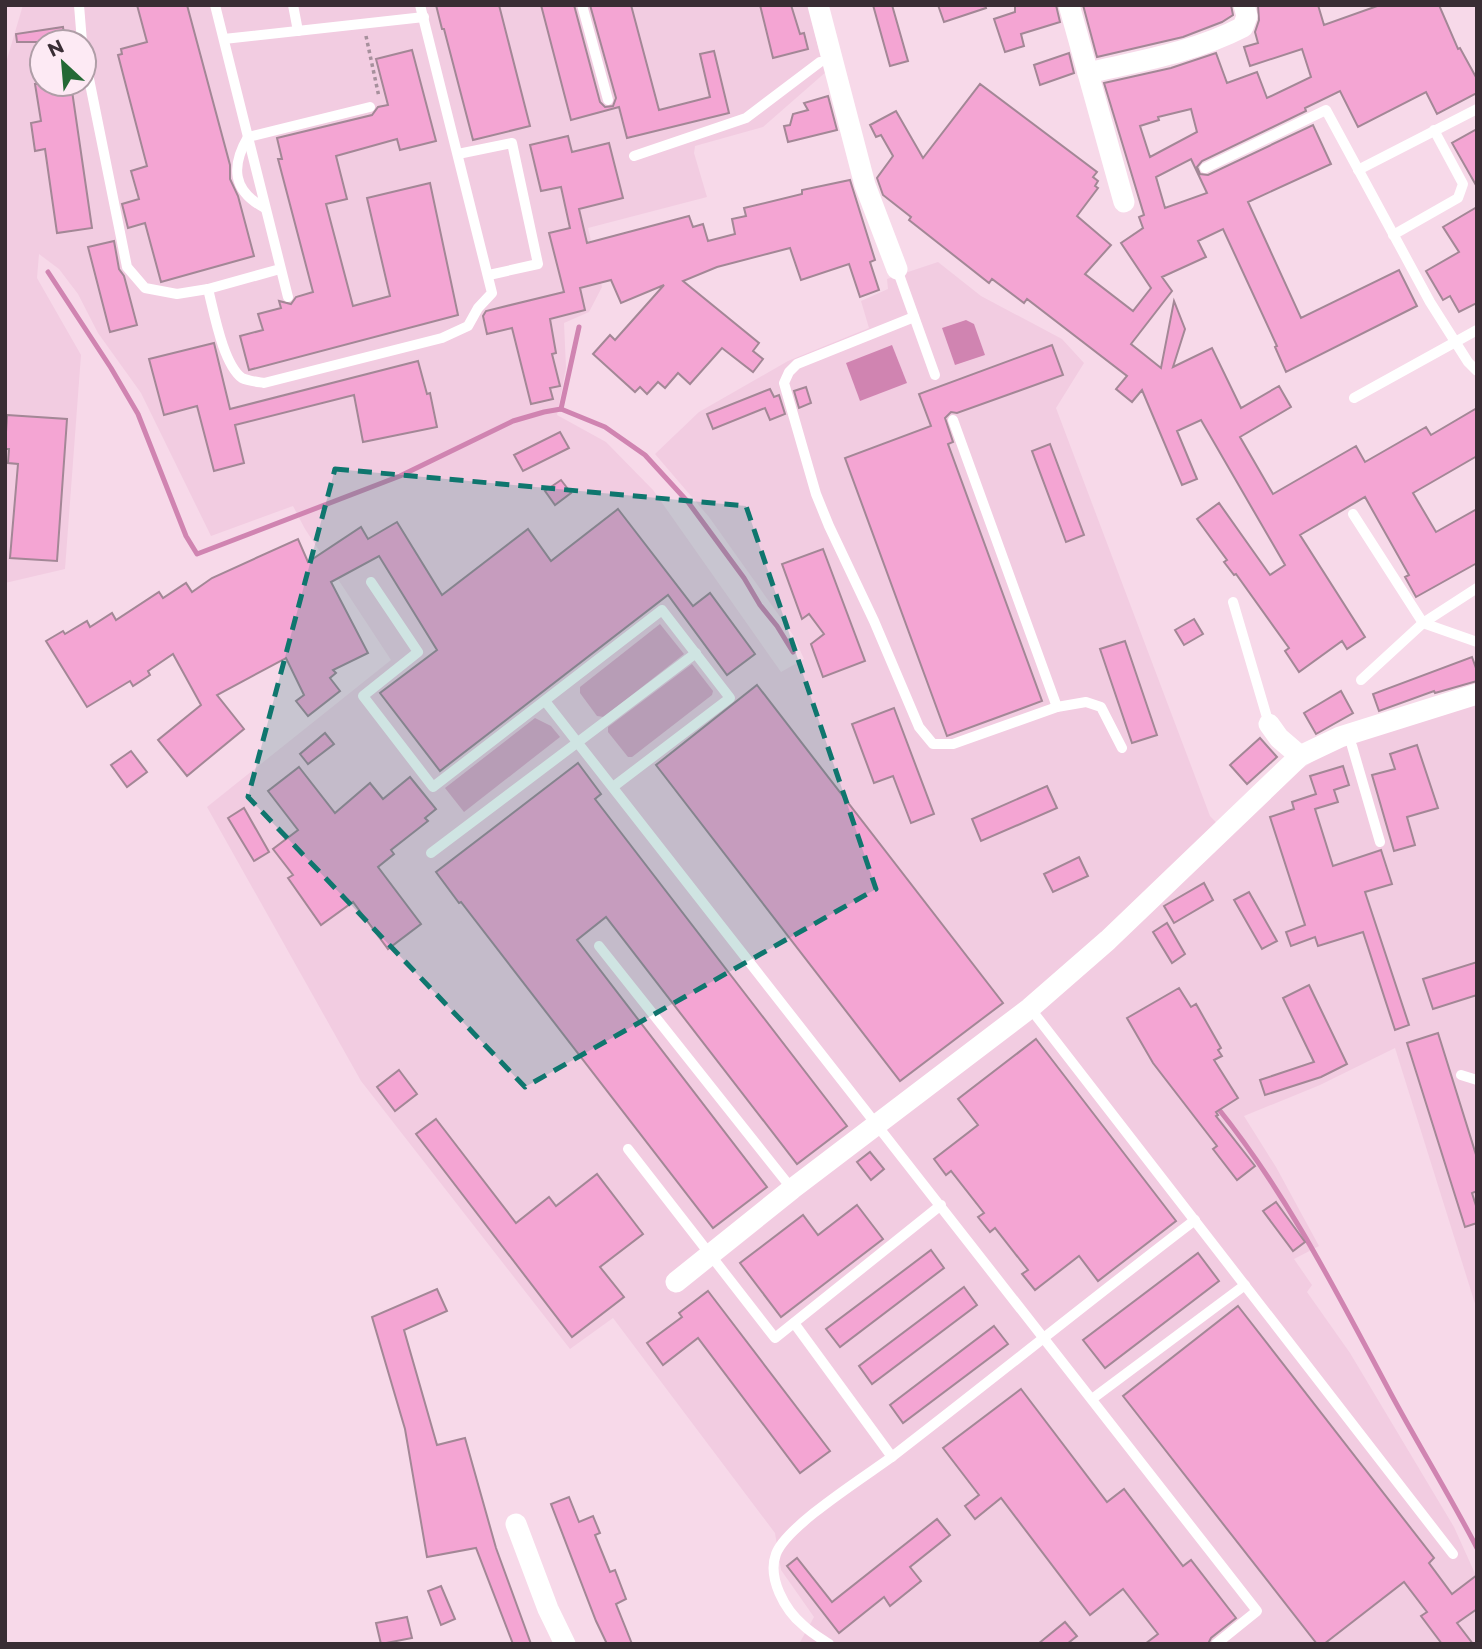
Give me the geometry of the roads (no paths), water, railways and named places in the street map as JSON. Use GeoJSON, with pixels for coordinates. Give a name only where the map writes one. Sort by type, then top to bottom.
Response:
{"type":"FeatureCollection","features":[{"type":"Feature","properties":{"kind":"street"},"geometry":{"type":"LineString","coordinates":[[818,5],[826,59],[865,185],[897,269]]}},
{"type":"Feature","properties":{"kind":"street"},"geometry":{"type":"LineString","coordinates":[[1069,5],[1124,202]]}},
{"type":"Feature","properties":{"kind":"street"},"geometry":{"type":"LineString","coordinates":[[1088,73],[1163,56],[1227,35],[1243,27],[1247,16],[1244,5]]}},
{"type":"Feature","properties":{"kind":"street"},"geometry":{"type":"LineString","coordinates":[[676,1282],[792,1189],[1030,1008],[1108,940],[1300,756],[1477,694]]}},
{"type":"Feature","properties":{"kind":"street"},"geometry":{"type":"LineString","coordinates":[[1269,724],[1279,738],[1300,756]]}},
{"type":"Feature","properties":{"kind":"street"},"geometry":{"type":"LineString","coordinates":[[516,1524],[548,1609],[565,1644]]}},
{"type":"Feature","properties":{"kind":"lane"},"geometry":{"type":"LineString","coordinates":[[79,5],[81,28]]}},
{"type":"Feature","properties":{"kind":"lane"},"geometry":{"type":"LineString","coordinates":[[215,5],[288,297]]}},
{"type":"Feature","properties":{"kind":"lane"},"geometry":{"type":"LineString","coordinates":[[293,5],[298,31]]}},
{"type":"Feature","properties":{"kind":"lane"},"geometry":{"type":"LineString","coordinates":[[208,289],[224,346],[234,369],[243,379],[264,383],[442,338],[468,326],[478,308],[492,293],[420,5]]}},
{"type":"Feature","properties":{"kind":"lane"},"geometry":{"type":"LineString","coordinates":[[582,5],[608,100]]}},
{"type":"Feature","properties":{"kind":"lane"},"geometry":{"type":"LineString","coordinates":[[224,39],[424,17]]}},
{"type":"Feature","properties":{"kind":"lane"},"geometry":{"type":"LineString","coordinates":[[634,156],[746,118],[826,59]]}},
{"type":"Feature","properties":{"kind":"lane"},"geometry":{"type":"LineString","coordinates":[[93,98],[127,267],[145,288],[177,293],[208,289],[280,269]]}},
{"type":"Feature","properties":{"kind":"lane"},"geometry":{"type":"LineString","coordinates":[[265,208],[248,196],[236,172],[237,154],[248,137],[370,107]]}},
{"type":"Feature","properties":{"kind":"lane"},"geometry":{"type":"LineString","coordinates":[[1358,170],[1477,109]]}},
{"type":"Feature","properties":{"kind":"lane"},"geometry":{"type":"LineString","coordinates":[[1205,168],[1326,110],[1430,302],[1468,362],[1477,371]]}},
{"type":"Feature","properties":{"kind":"lane"},"geometry":{"type":"LineString","coordinates":[[1393,234],[1458,198],[1463,184],[1434,130]]}},
{"type":"Feature","properties":{"kind":"lane"},"geometry":{"type":"LineString","coordinates":[[458,154],[512,143],[538,264],[489,275]]}},
{"type":"Feature","properties":{"kind":"lane"},"geometry":{"type":"LineString","coordinates":[[897,269],[935,374]]}},
{"type":"Feature","properties":{"kind":"lane"},"geometry":{"type":"LineString","coordinates":[[914,317],[797,364],[784,383],[816,494],[919,727],[933,744],[953,744],[1057,706],[1086,702],[1101,707],[1122,748]]}},
{"type":"Feature","properties":{"kind":"lane"},"geometry":{"type":"LineString","coordinates":[[1354,398],[1477,330]]}},
{"type":"Feature","properties":{"kind":"lane"},"geometry":{"type":"LineString","coordinates":[[953,419],[1057,706]]}},
{"type":"Feature","properties":{"kind":"lane"},"geometry":{"type":"LineString","coordinates":[[1353,514],[1423,623],[1477,642]]}},
{"type":"Feature","properties":{"kind":"lane"},"geometry":{"type":"LineString","coordinates":[[371,582],[418,652],[363,696],[433,787],[663,610],[730,698],[613,787]]}},
{"type":"Feature","properties":{"kind":"lane"},"geometry":{"type":"LineString","coordinates":[[1361,680],[1423,623],[1477,587]]}},
{"type":"Feature","properties":{"kind":"lane"},"geometry":{"type":"LineString","coordinates":[[1233,602],[1269,724]]}},
{"type":"Feature","properties":{"kind":"lane"},"geometry":{"type":"LineString","coordinates":[[431,853],[696,653]]}},
{"type":"Feature","properties":{"kind":"lane"},"geometry":{"type":"LineString","coordinates":[[545,701],[1257,1611],[1216,1644]]}},
{"type":"Feature","properties":{"kind":"lane"},"geometry":{"type":"LineString","coordinates":[[1351,740],[1380,842]]}},
{"type":"Feature","properties":{"kind":"lane"},"geometry":{"type":"LineString","coordinates":[[599,946],[792,1189]]}},
{"type":"Feature","properties":{"kind":"lane"},"geometry":{"type":"LineString","coordinates":[[1030,1008],[1454,1554]]}},
{"type":"Feature","properties":{"kind":"lane"},"geometry":{"type":"LineString","coordinates":[[1461,1075],[1477,1080]]}},
{"type":"Feature","properties":{"kind":"lane"},"geometry":{"type":"LineString","coordinates":[[628,1149],[775,1338],[941,1205]]}},
{"type":"Feature","properties":{"kind":"lane"},"geometry":{"type":"LineString","coordinates":[[829,1644],[802,1625],[785,1603],[773,1568],[776,1553],[792,1531],[892,1457],[1043,1336],[1195,1220]]}},
{"type":"Feature","properties":{"kind":"lane"},"geometry":{"type":"LineString","coordinates":[[1092,1399],[1245,1284]]}},
{"type":"Feature","properties":{"kind":"lane"},"geometry":{"type":"LineString","coordinates":[[794,1323],[892,1457]]}},
{"type":"Feature","properties":{"kind":"waterway"},"geometry":{"type":"LineString","coordinates":[[48,272],[138,414],[186,536],[197,554],[400,476],[513,421],[561,409],[605,427],[645,455],[688,502],[744,578],[793,652]]}},
{"type":"Feature","properties":{"kind":"waterway"},"geometry":{"type":"LineString","coordinates":[[561,409],[579,327]]}},
{"type":"Feature","properties":{"kind":"waterway"},"geometry":{"type":"LineString","coordinates":[[1217,1107],[1267,1175],[1311,1246],[1477,1548]]}}]}
